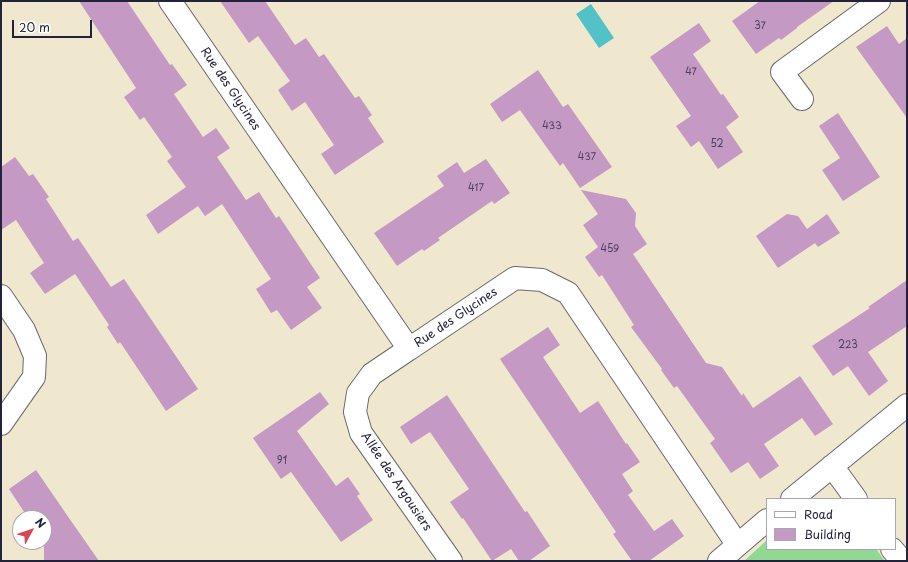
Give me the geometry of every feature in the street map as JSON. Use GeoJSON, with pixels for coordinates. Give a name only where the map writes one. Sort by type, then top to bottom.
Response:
{"type":"FeatureCollection","features":[{"type":"Feature","properties":{"kind":"street","name":"Rue des Glycines"},"geometry":{"type":"LineString","coordinates":[[170,1],[408,349],[515,278],[542,280],[568,293],[737,544]]}},
{"type":"Feature","properties":{"kind":"street"},"geometry":{"type":"LineString","coordinates":[[802,99],[782,72],[880,1]]}},
{"type":"Feature","properties":{"kind":"street"},"geometry":{"type":"LineString","coordinates":[[1,296],[24,330],[35,356],[34,377],[1,424]]}},
{"type":"Feature","properties":{"kind":"street","name":"Allée des Argousiers"},"geometry":{"type":"LineString","coordinates":[[408,349],[372,374],[358,393],[356,412],[361,433],[451,561]]}},
{"type":"Feature","properties":{"kind":"street"},"geometry":{"type":"LineString","coordinates":[[793,498],[907,405]]}},
{"type":"Feature","properties":{"kind":"street"},"geometry":{"type":"LineString","coordinates":[[832,466],[855,498]]}},
{"type":"Feature","properties":{"kind":"street"},"geometry":{"type":"LineString","coordinates":[[719,561],[737,544],[766,521]]}},
{"type":"Feature","properties":{"kind":"street"},"geometry":{"type":"LineString","coordinates":[[893,550],[904,561]]}},
{"type":"Feature","properties":{"kind":"green space"},"geometry":{"type":"Polygon","coordinates":[[[766,541],[766,550],[877,550],[885,561],[744,561],[766,541]]]}},
{"type":"Feature","properties":{"kind":"water"},"geometry":{"type":"Polygon","coordinates":[[[591,4],[614,38],[599,48],[576,14],[591,4]]]}},
{"type":"Feature","properties":{"kind":"building"},"geometry":{"type":"Polygon","coordinates":[[[79,1],[127,1],[170,65],[172,64],[187,85],[174,94],[203,137],[216,128],[230,148],[217,157],[246,200],[259,192],[276,218],[279,216],[320,278],[307,287],[322,308],[291,330],[277,310],[271,313],[256,289],[271,279],[222,204],[205,216],[198,206],[158,234],[146,215],[186,187],[167,161],[172,157],[144,117],[140,120],[124,97],[136,88],[79,1]]]}},
{"type":"Feature","properties":{"kind":"building"},"geometry":{"type":"Polygon","coordinates":[[[220,1],[265,1],[295,45],[306,38],[319,57],[324,54],[355,98],[359,96],[372,115],[368,118],[384,142],[335,175],[321,154],[334,145],[305,102],[292,111],[278,90],[290,81],[258,36],[249,43],[220,1]]]}},
{"type":"Feature","properties":{"kind":"building"},"geometry":{"type":"Polygon","coordinates":[[[760,1],[834,1],[781,40],[779,38],[756,54],[732,21],[760,1]]]}},
{"type":"Feature","properties":{"kind":"building"},"geometry":{"type":"Polygon","coordinates":[[[699,23],[711,41],[693,54],[721,95],[723,94],[739,117],[726,127],[743,152],[718,169],[699,141],[691,147],[676,126],[691,116],[650,57],[699,23]]]}},
{"type":"Feature","properties":{"kind":"building"},"geometry":{"type":"Polygon","coordinates":[[[887,26],[899,44],[907,38],[907,118],[856,47],[887,26]]]}},
{"type":"Feature","properties":{"kind":"building"},"geometry":{"type":"Polygon","coordinates":[[[538,70],[563,107],[568,104],[612,167],[580,188],[563,163],[560,166],[520,110],[502,122],[490,104],[538,70]]]}},
{"type":"Feature","properties":{"kind":"building"},"geometry":{"type":"Polygon","coordinates":[[[838,113],[880,177],[843,201],[822,170],[840,158],[819,126],[838,113]]]}},
{"type":"Feature","properties":{"kind":"building"},"geometry":{"type":"Polygon","coordinates":[[[15,157],[29,176],[33,174],[49,197],[46,199],[73,241],[78,238],[111,287],[124,279],[198,389],[166,411],[120,342],[118,344],[107,327],[109,325],[75,274],[45,294],[30,273],[44,263],[16,220],[1,230],[1,167],[15,157]]]}},
{"type":"Feature","properties":{"kind":"building"},"geometry":{"type":"Polygon","coordinates":[[[486,159],[510,193],[494,204],[492,201],[438,238],[440,240],[424,251],[422,249],[397,266],[374,233],[444,186],[437,176],[457,162],[464,173],[486,159]]]}},
{"type":"Feature","properties":{"kind":"building"},"geometry":{"type":"Polygon","coordinates":[[[581,190],[626,199],[636,213],[635,226],[647,244],[633,254],[706,363],[722,367],[742,396],[743,393],[753,408],[800,376],[833,424],[815,436],[802,418],[764,444],[779,466],[760,479],[748,462],[731,473],[710,443],[715,439],[677,386],[674,388],[661,370],[662,369],[631,327],[634,325],[602,275],[599,277],[585,257],[598,247],[583,225],[598,214],[581,190]]]}},
{"type":"Feature","properties":{"kind":"building"},"geometry":{"type":"Polygon","coordinates":[[[787,214],[798,216],[807,229],[827,214],[840,233],[818,247],[815,243],[778,268],[756,236],[787,214]]]}},
{"type":"Feature","properties":{"kind":"building"},"geometry":{"type":"Polygon","coordinates":[[[907,280],[907,326],[868,352],[888,381],[869,396],[848,366],[833,376],[812,346],[870,308],[868,307],[907,280]]]}},
{"type":"Feature","properties":{"kind":"building"},"geometry":{"type":"Polygon","coordinates":[[[548,327],[560,345],[543,357],[580,413],[598,401],[626,444],[627,443],[640,462],[622,474],[633,491],[628,495],[654,531],[672,519],[684,536],[649,561],[632,561],[613,534],[616,532],[500,359],[548,327]]]}},
{"type":"Feature","properties":{"kind":"building"},"geometry":{"type":"Polygon","coordinates":[[[320,392],[329,404],[297,431],[336,486],[348,477],[360,494],[357,496],[373,520],[341,542],[291,472],[281,479],[253,438],[320,392]]]}},
{"type":"Feature","properties":{"kind":"building"},"geometry":{"type":"Polygon","coordinates":[[[447,395],[525,512],[527,511],[550,546],[529,561],[519,561],[511,549],[492,561],[463,518],[462,519],[450,502],[469,489],[430,432],[411,444],[400,427],[447,395]]]}},
{"type":"Feature","properties":{"kind":"building"},"geometry":{"type":"Polygon","coordinates":[[[36,470],[99,561],[44,561],[44,550],[52,550],[52,510],[23,510],[9,489],[36,470]]]}}]}
